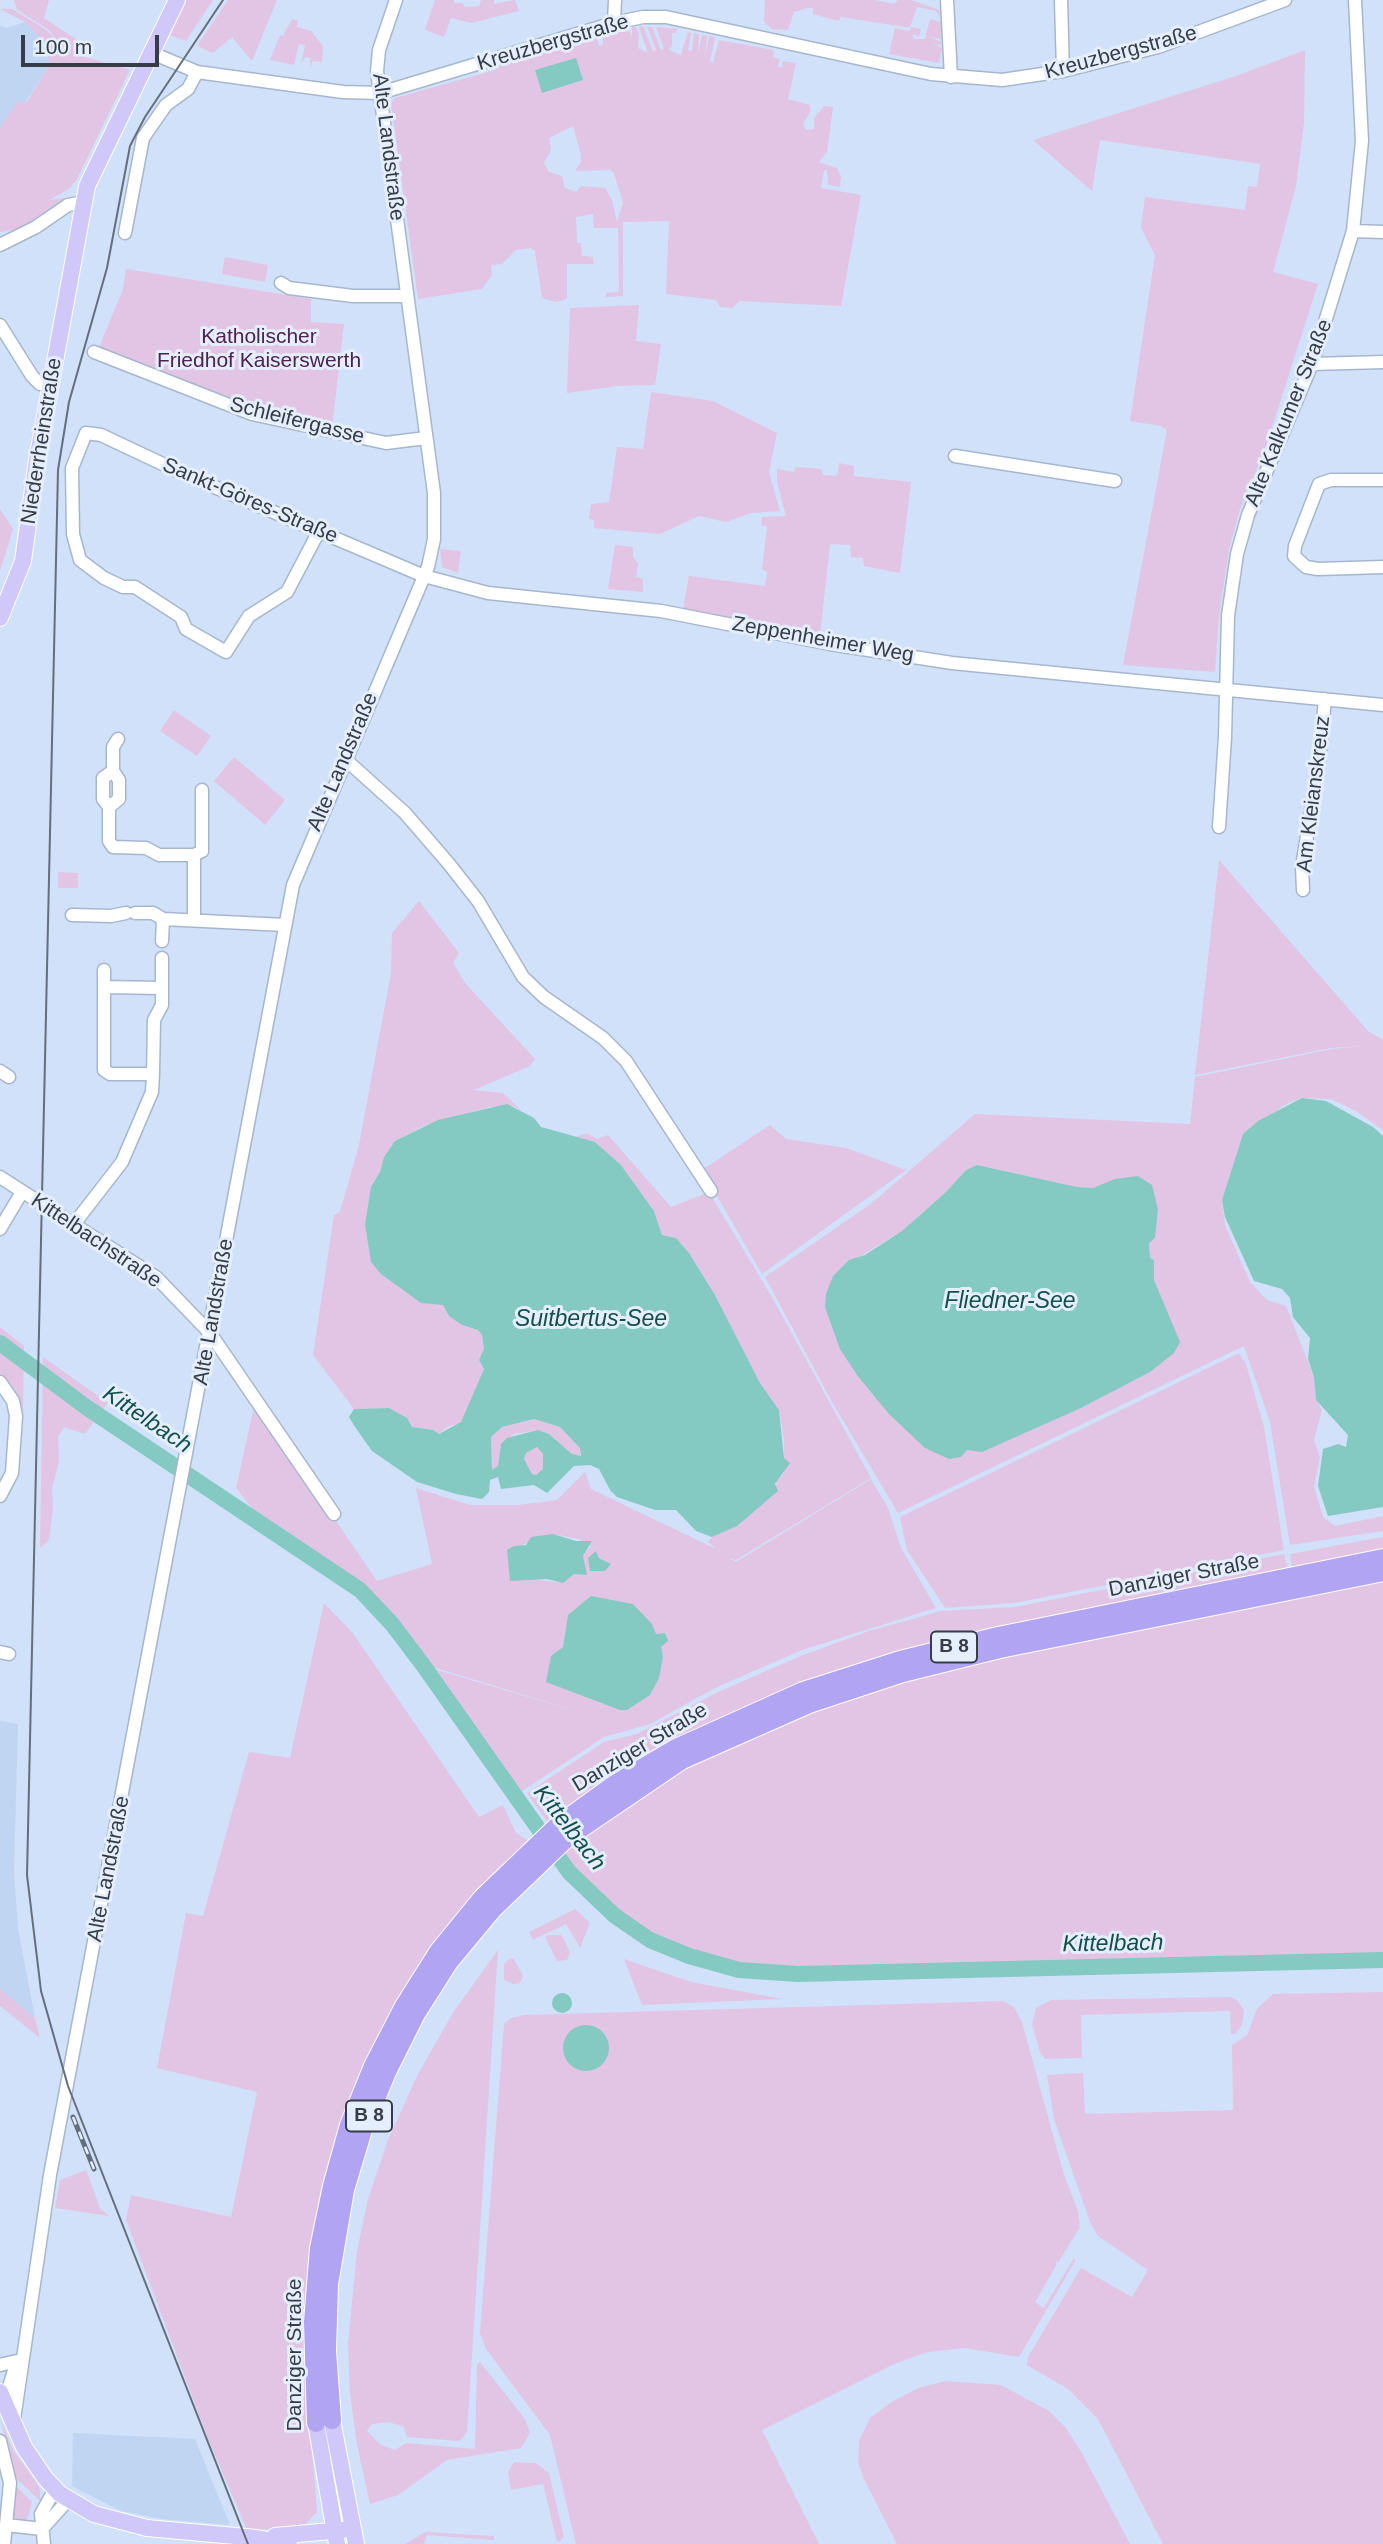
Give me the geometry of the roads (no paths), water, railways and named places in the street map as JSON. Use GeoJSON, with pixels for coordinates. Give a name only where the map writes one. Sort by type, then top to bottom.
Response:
{"type":"FeatureCollection","features":[{"type":"Feature","properties":{"kind":"highway","name":"Danziger Straße"},"geometry":{"type":"LineString","coordinates":[[324,2421],[313,2322],[319,2248],[331,2186],[349,2125],[373,2066],[404,2006],[438,1952],[482,1898],[536,1856],[616,1783],[676,1748],[803,1691],[900,1660],[998,1636],[1383,1558]]}},
{"type":"Feature","properties":{"kind":"highway","name":"Danziger Straße"},"geometry":{"type":"LineString","coordinates":[[563,1831],[682,1760],[808,1704],[903,1673],[1000,1649],[1383,1572]]}},
{"type":"Feature","properties":{"kind":"main road","name":"Niederrheinstraße"},"geometry":{"type":"LineString","coordinates":[[0,618],[23,561],[45,385],[84,202],[106,145],[177,0]]}},
{"type":"Feature","properties":{"kind":"main road"},"geometry":{"type":"LineString","coordinates":[[2,2397],[13,2426],[32,2459],[55,2489],[94,2514],[117,2522],[176,2532],[257,2538],[347,2539]]}},
{"type":"Feature","properties":{"kind":"main road","name":"Danziger Straße"},"geometry":{"type":"LineString","coordinates":[[324,2421],[326,2494],[347,2539]]}},
{"type":"Feature","properties":{"kind":"main road","name":"Danziger Straße"},"geometry":{"type":"LineString","coordinates":[[324,2421],[347,2539]]}},
{"type":"Feature","properties":{"kind":"main road"},"geometry":{"type":"LineString","coordinates":[[293,2539],[312,2526],[321,2514],[326,2494]]}},
{"type":"Feature","properties":{"kind":"street","name":"Alte Landstraße"},"geometry":{"type":"LineString","coordinates":[[13,2426],[50,2175],[183,1486],[285,925],[301,864],[424,576],[435,529],[426,438],[380,93],[378,55],[396,0]]}},
{"type":"Feature","properties":{"kind":"street"},"geometry":{"type":"LineString","coordinates":[[614,23],[615,0]]}},
{"type":"Feature","properties":{"kind":"street"},"geometry":{"type":"LineString","coordinates":[[947,0],[951,77]]}},
{"type":"Feature","properties":{"kind":"street"},"geometry":{"type":"LineString","coordinates":[[1061,0],[1063,71]]}},
{"type":"Feature","properties":{"kind":"street","name":"Kreuzbergstraße"},"geometry":{"type":"LineString","coordinates":[[152,52],[197,72],[331,90],[380,93],[614,23],[642,17],[666,17],[951,77],[1002,79],[1063,71],[1167,44],[1285,0]]}},
{"type":"Feature","properties":{"kind":"street","name":"Alte Kalkumer Straße"},"geometry":{"type":"LineString","coordinates":[[1219,827],[1225,737],[1224,688],[1228,617],[1237,554],[1248,515],[1312,364],[1353,231],[1362,141],[1355,0]]}},
{"type":"Feature","properties":{"kind":"street"},"geometry":{"type":"LineString","coordinates":[[125,233],[143,138],[166,105],[188,89],[197,72]]}},
{"type":"Feature","properties":{"kind":"street"},"geometry":{"type":"LineString","coordinates":[[0,245],[36,227],[68,205],[84,202]]}},
{"type":"Feature","properties":{"kind":"street"},"geometry":{"type":"LineString","coordinates":[[1353,231],[1383,232]]}},
{"type":"Feature","properties":{"kind":"street"},"geometry":{"type":"LineString","coordinates":[[281,283],[289,288],[341,295],[407,296]]}},
{"type":"Feature","properties":{"kind":"street"},"geometry":{"type":"LineString","coordinates":[[0,325],[45,385]]}},
{"type":"Feature","properties":{"kind":"street","name":"Schleifergasse"},"geometry":{"type":"LineString","coordinates":[[94,352],[252,414],[386,443],[426,438]]}},
{"type":"Feature","properties":{"kind":"street"},"geometry":{"type":"LineString","coordinates":[[1312,364],[1383,362]]}},
{"type":"Feature","properties":{"kind":"street","name":"Sankt-Göres-Straße"},"geometry":{"type":"LineString","coordinates":[[318,531],[286,592],[249,616],[226,652],[186,629],[181,617],[135,587],[123,587],[104,578],[80,560],[73,534],[72,477],[82,443],[86,433],[101,435],[424,576]]}},
{"type":"Feature","properties":{"kind":"street"},"geometry":{"type":"LineString","coordinates":[[955,456],[1115,481]]}},
{"type":"Feature","properties":{"kind":"street"},"geometry":{"type":"LineString","coordinates":[[1383,480],[1331,480],[1319,484],[1299,534],[1294,556],[1306,568],[1383,567]]}},
{"type":"Feature","properties":{"kind":"street","name":"Zeppenheimer Weg"},"geometry":{"type":"LineString","coordinates":[[424,576],[488,593],[661,611],[830,644],[941,661],[1383,705]]}},
{"type":"Feature","properties":{"kind":"street","name":"Am Kleianskreuz"},"geometry":{"type":"LineString","coordinates":[[1303,890],[1302,867],[1319,761],[1325,699]]}},
{"type":"Feature","properties":{"kind":"street"},"geometry":{"type":"LineString","coordinates":[[118,739],[113,747],[113,771],[119,780],[119,799],[109,807],[109,841],[113,847],[146,848],[159,855],[194,855],[202,851],[202,790]]}},
{"type":"Feature","properties":{"kind":"street"},"geometry":{"type":"LineString","coordinates":[[345,759],[405,813],[449,864],[478,901],[523,977],[544,997],[603,1038],[626,1061],[710,1191]]}},
{"type":"Feature","properties":{"kind":"street"},"geometry":{"type":"LineString","coordinates":[[194,855],[194,919]]}},
{"type":"Feature","properties":{"kind":"street"},"geometry":{"type":"LineString","coordinates":[[72,915],[153,913],[163,919],[285,925]]}},
{"type":"Feature","properties":{"kind":"street"},"geometry":{"type":"LineString","coordinates":[[162,941],[163,919]]}},
{"type":"Feature","properties":{"kind":"street"},"geometry":{"type":"LineString","coordinates":[[74,1224],[122,1163],[150,1101],[154,1020],[162,1005],[162,958]]}},
{"type":"Feature","properties":{"kind":"street"},"geometry":{"type":"LineString","coordinates":[[104,970],[104,1070],[110,1074],[153,1074]]}},
{"type":"Feature","properties":{"kind":"street"},"geometry":{"type":"LineString","coordinates":[[104,987],[162,988]]}},
{"type":"Feature","properties":{"kind":"street","name":"Kittelbachstraße"},"geometry":{"type":"LineString","coordinates":[[0,1177],[156,1277],[211,1333],[334,1514]]}},
{"type":"Feature","properties":{"kind":"street"},"geometry":{"type":"LineString","coordinates":[[0,1229],[22,1192]]}},
{"type":"Feature","properties":{"kind":"street"},"geometry":{"type":"LineString","coordinates":[[0,1382],[13,1401],[16,1426],[12,1473],[0,1496]]}},
{"type":"Feature","properties":{"kind":"street","name":"Alte Landstraße"},"geometry":{"type":"LineString","coordinates":[[2,2397],[24,2348]]}},
{"type":"Feature","properties":{"kind":"street"},"geometry":{"type":"LineString","coordinates":[[0,2365],[17,2361]]}},
{"type":"Feature","properties":{"kind":"street"},"geometry":{"type":"LineString","coordinates":[[0,2441],[10,2483],[4,2544]]}},
{"type":"Feature","properties":{"kind":"street"},"geometry":{"type":"LineString","coordinates":[[44,2544],[41,2514],[55,2489]]}},
{"type":"Feature","properties":{"kind":"street"},"geometry":{"type":"LineString","coordinates":[[42,2529],[69,2499]]}},
{"type":"Feature","properties":{"kind":"street"},"geometry":{"type":"LineString","coordinates":[[6,2525],[42,2529]]}},
{"type":"Feature","properties":{"kind":"water"},"geometry":{"type":"Polygon","coordinates":[[[576,58],[583,80],[542,93],[535,70],[576,58]]]}},
{"type":"Feature","properties":{"kind":"water"},"geometry":{"type":"Polygon","coordinates":[[[1302,1098],[1326,1101],[1373,1127],[1383,1136],[1383,1507],[1328,1516],[1318,1486],[1323,1449],[1338,1444],[1346,1447],[1348,1435],[1316,1400],[1314,1377],[1308,1359],[1310,1338],[1293,1317],[1290,1298],[1282,1289],[1254,1281],[1225,1217],[1222,1200],[1243,1134],[1258,1121],[1302,1098]]]}},
{"type":"Feature","properties":{"kind":"water","name":"Suitbertus-See"},"geometry":{"type":"Polygon","coordinates":[[[507,1104],[534,1118],[541,1127],[595,1142],[621,1165],[654,1211],[662,1235],[676,1238],[689,1253],[715,1295],[760,1383],[779,1410],[784,1458],[790,1463],[775,1484],[778,1491],[737,1526],[712,1537],[696,1531],[676,1510],[655,1510],[617,1497],[610,1490],[599,1469],[590,1465],[574,1466],[547,1493],[534,1485],[501,1489],[498,1477],[490,1480],[489,1492],[482,1499],[417,1482],[372,1451],[349,1417],[354,1409],[389,1408],[407,1418],[412,1427],[433,1430],[439,1434],[461,1422],[484,1369],[479,1360],[484,1349],[482,1335],[478,1330],[462,1325],[449,1316],[443,1305],[421,1303],[381,1274],[371,1262],[365,1224],[371,1187],[380,1172],[384,1157],[395,1141],[438,1120],[507,1104]],[[534,1419],[502,1427],[491,1437],[492,1470],[498,1466],[501,1444],[507,1438],[538,1430],[549,1434],[572,1454],[581,1456],[580,1448],[560,1427],[534,1419]],[[537,1447],[526,1453],[524,1459],[532,1474],[536,1475],[543,1469],[543,1454],[537,1447]]]}},
{"type":"Feature","properties":{"kind":"water","name":"Fliedner-See"},"geometry":{"type":"Polygon","coordinates":[[[977,1165],[1077,1187],[1093,1188],[1115,1179],[1138,1176],[1152,1185],[1158,1210],[1155,1238],[1149,1243],[1150,1258],[1154,1260],[1154,1280],[1180,1342],[1174,1353],[1150,1372],[1081,1408],[982,1452],[967,1450],[961,1457],[949,1459],[925,1448],[889,1414],[857,1375],[840,1349],[825,1307],[826,1294],[833,1276],[849,1260],[865,1255],[902,1231],[946,1192],[966,1170],[977,1165]]]}},
{"type":"Feature","properties":{"kind":"water"},"geometry":{"type":"Polygon","coordinates":[[[553,1534],[576,1541],[592,1541],[583,1556],[587,1575],[574,1574],[563,1583],[547,1579],[510,1581],[507,1550],[526,1545],[531,1537],[553,1534]]]}},
{"type":"Feature","properties":{"kind":"water"},"geometry":{"type":"Polygon","coordinates":[[[596,1551],[599,1558],[611,1564],[605,1571],[590,1571],[588,1558],[596,1551]]]}},
{"type":"Feature","properties":{"kind":"water"},"geometry":{"type":"Polygon","coordinates":[[[591,1596],[633,1604],[652,1624],[656,1634],[665,1633],[668,1641],[661,1647],[663,1656],[659,1678],[650,1695],[627,1710],[620,1710],[546,1682],[551,1656],[563,1647],[568,1615],[591,1596]]]}},
{"type":"Feature","properties":{"kind":"water"},"geometry":{"type":"Polygon","coordinates":[[[562,1993],[569,1996],[572,2003],[569,2010],[562,2013],[555,2010],[552,2003],[555,1996],[562,1993]]]}},
{"type":"Feature","properties":{"kind":"water"},"geometry":{"type":"Polygon","coordinates":[[[586,2025],[602,2032],[609,2048],[602,2064],[586,2071],[570,2064],[563,2048],[570,2032],[586,2025]]]}},
{"type":"Feature","properties":{"kind":"waterway","name":"Kittelbach"},"geometry":{"type":"LineString","coordinates":[[0,1343],[86,1407],[360,1590],[392,1624],[423,1665],[569,1872],[615,1916],[650,1940],[689,1956],[739,1970],[798,1974],[1383,1960]]}},
{"type":"Feature","properties":{"kind":"tram line"},"geometry":{"type":"LineString","coordinates":[[223,0],[145,117],[130,146],[107,268],[69,402],[58,470],[27,1875],[41,1991],[68,2086],[248,2544]]}},
{"type":"Feature","properties":{"kind":"railway"},"geometry":{"type":"LineString","coordinates":[[73,2117],[94,2169]]}},
{"type":"Feature","properties":{"kind":"park label","name":"Katholischer Friedhof Kaiserswerth"},"geometry":{"type":"Point","coordinates":[259,349]}}]}
